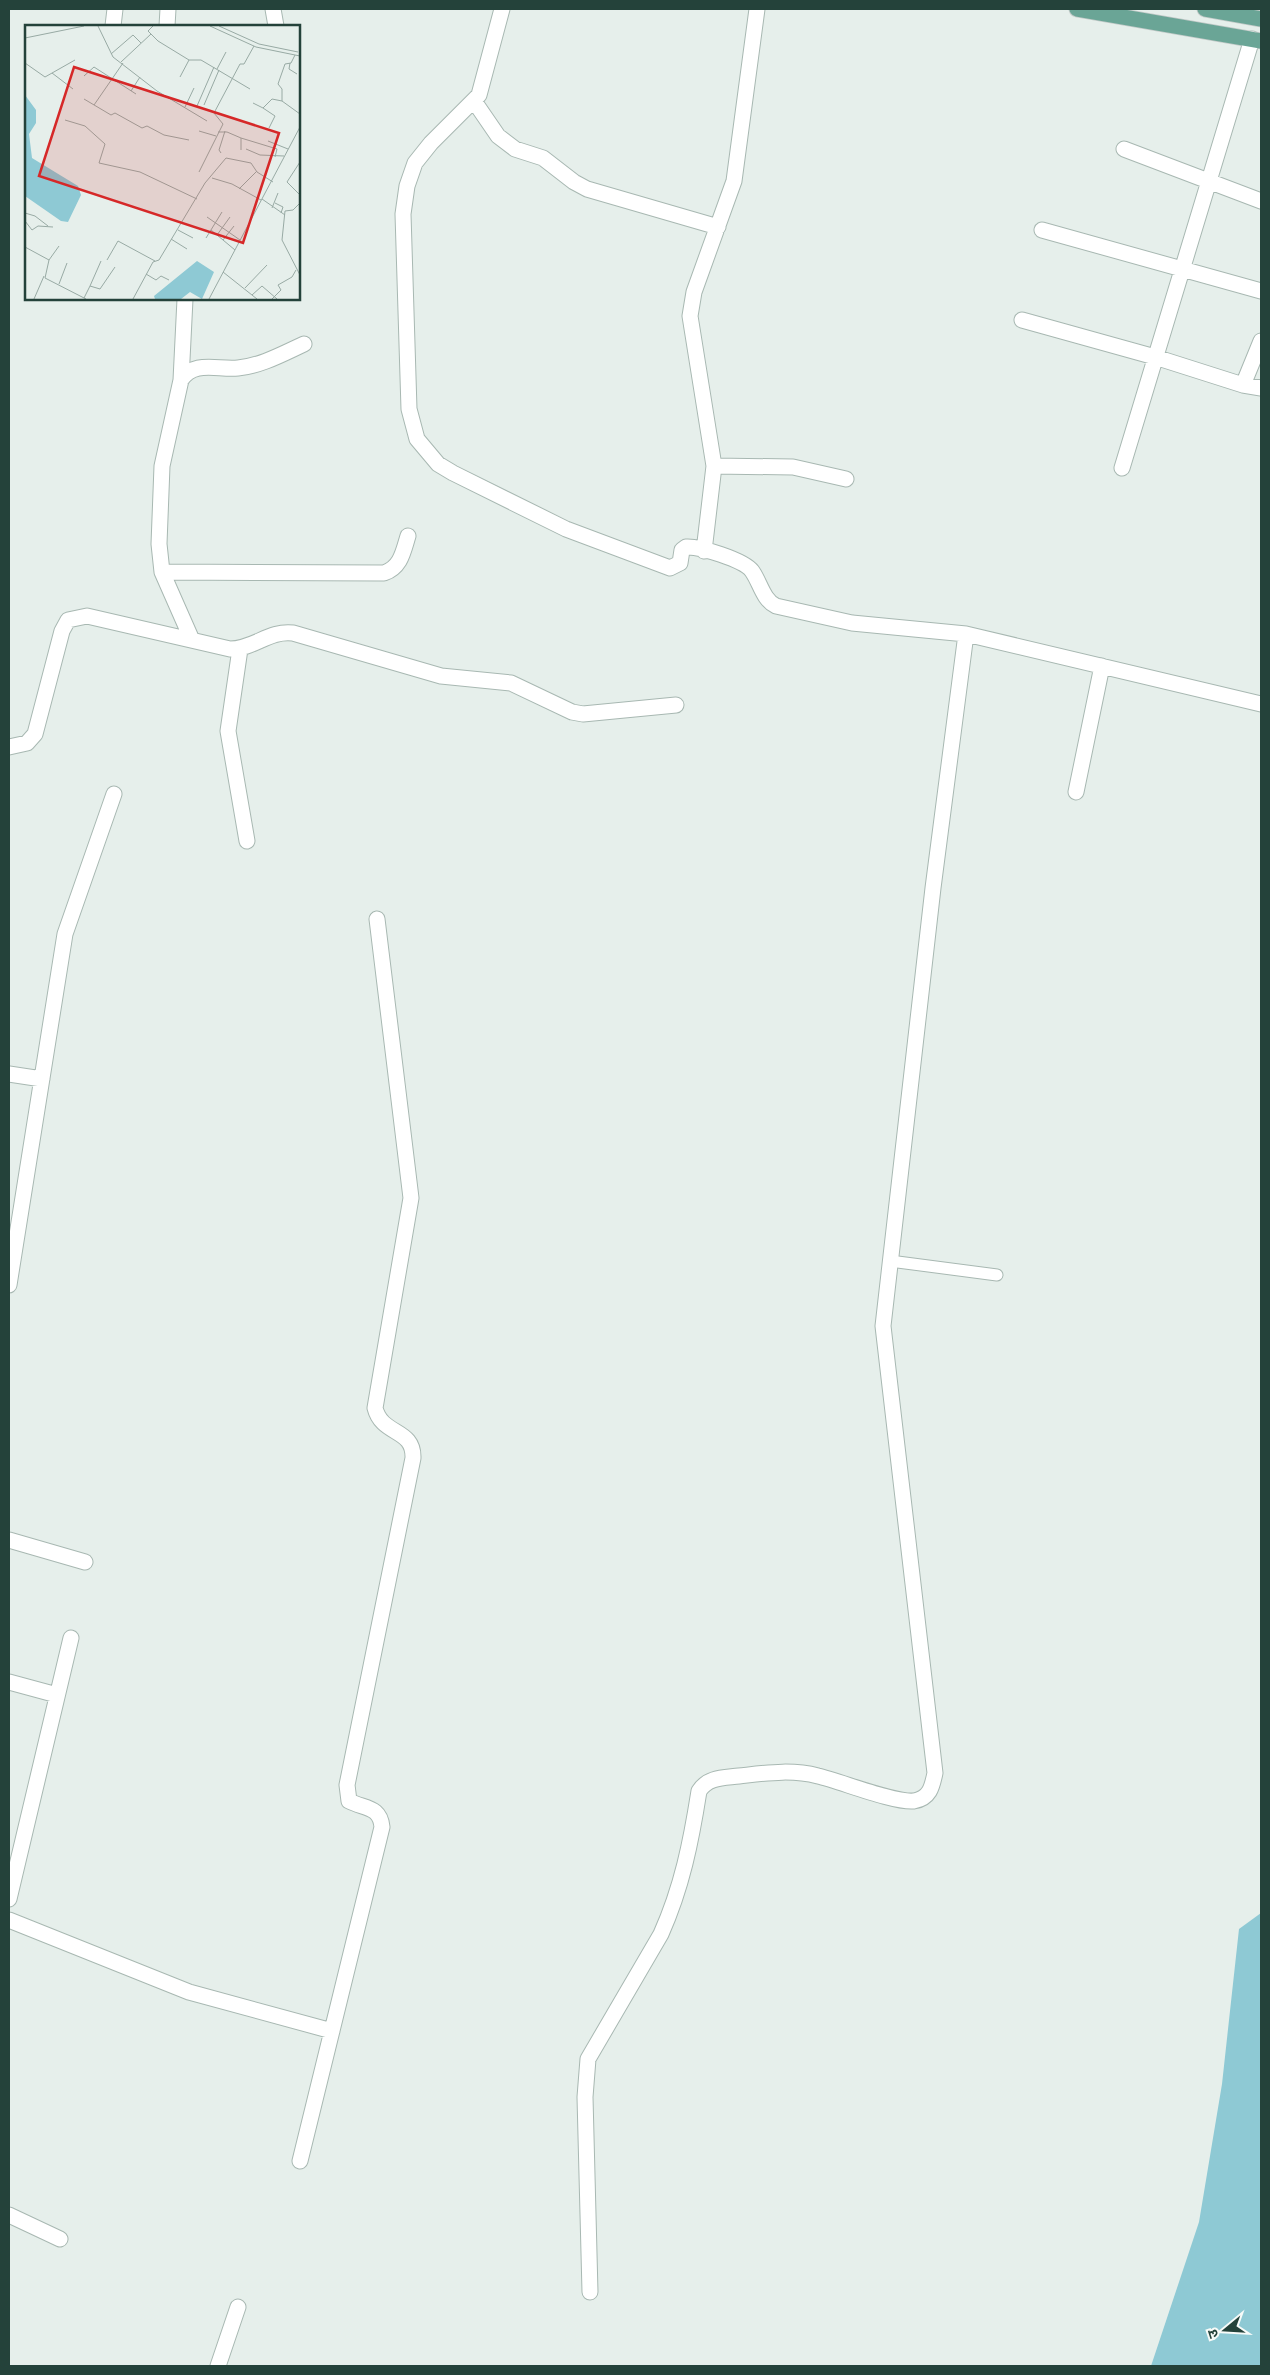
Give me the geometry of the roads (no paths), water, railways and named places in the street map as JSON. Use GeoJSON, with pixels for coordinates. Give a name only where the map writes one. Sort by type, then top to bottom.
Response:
{"type":"FeatureCollection","features":[{"type":"Feature","properties":{"kind":"main road"},"geometry":{"type":"LineString","coordinates":[[1077,9],[1256,40]]}},
{"type":"Feature","properties":{"kind":"main road"},"geometry":{"type":"LineString","coordinates":[[1205,9],[1261,19]]}},
{"type":"Feature","properties":{"kind":"street"},"geometry":{"type":"LineString","coordinates":[[113,25],[115,9]]}},
{"type":"Feature","properties":{"kind":"street"},"geometry":{"type":"LineString","coordinates":[[167,25],[168,9]]}},
{"type":"Feature","properties":{"kind":"street"},"geometry":{"type":"LineString","coordinates":[[273,9],[276,25]]}},
{"type":"Feature","properties":{"kind":"street"},"geometry":{"type":"LineString","coordinates":[[502,9],[479,95],[431,142],[415,163],[407,186],[403,214],[409,409],[417,439],[438,464],[566,529],[670,568],[680,563],[682,550],[686,547],[704,550],[747,566],[768,600],[776,606],[852,623],[966,634],[1261,704]]}},
{"type":"Feature","properties":{"kind":"street"},"geometry":{"type":"LineString","coordinates":[[704,550],[714,466],[690,316],[694,292],[734,181],[757,9]]}},
{"type":"Feature","properties":{"kind":"street"},"geometry":{"type":"LineString","coordinates":[[1122,468],[1209,180],[1256,40]]}},
{"type":"Feature","properties":{"kind":"street"},"geometry":{"type":"LineString","coordinates":[[474,101],[498,136],[515,149],[543,158],[574,182],[587,189],[718,227]]}},
{"type":"Feature","properties":{"kind":"street"},"geometry":{"type":"LineString","coordinates":[[1124,149],[1261,201]]}},
{"type":"Feature","properties":{"kind":"street"},"geometry":{"type":"LineString","coordinates":[[1042,230],[1182,268],[1261,292]]}},
{"type":"Feature","properties":{"kind":"street"},"geometry":{"type":"LineString","coordinates":[[185,300],[181,380],[162,466],[159,544],[162,572],[192,640]]}},
{"type":"Feature","properties":{"kind":"street"},"geometry":{"type":"LineString","coordinates":[[1022,320],[1261,388]]}},
{"type":"Feature","properties":{"kind":"street"},"geometry":{"type":"LineString","coordinates":[[1243,384],[1261,341]]}},
{"type":"Feature","properties":{"kind":"street"},"geometry":{"type":"LineString","coordinates":[[181,380],[186,372],[195,368],[249,367],[304,344]]}},
{"type":"Feature","properties":{"kind":"street"},"geometry":{"type":"LineString","coordinates":[[714,466],[793,467],[846,478]]}},
{"type":"Feature","properties":{"kind":"street"},"geometry":{"type":"LineString","coordinates":[[162,572],[384,573],[394,569],[399,562],[408,536]]}},
{"type":"Feature","properties":{"kind":"street"},"geometry":{"type":"LineString","coordinates":[[9,747],[28,743],[35,734],[62,631],[68,620],[87,616],[230,649],[240,649],[272,634],[292,633],[441,676],[511,683],[572,712],[583,714],[676,705]]}},
{"type":"Feature","properties":{"kind":"street"},"geometry":{"type":"LineString","coordinates":[[590,2292],[585,2097],[588,2059],[661,1934],[671,1912],[680,1888],[699,1791],[704,1782],[718,1778],[792,1771],[818,1776],[897,1799],[913,1801],[926,1796],[932,1788],[935,1773],[883,1326],[932,898],[966,634]]}},
{"type":"Feature","properties":{"kind":"street"},"geometry":{"type":"LineString","coordinates":[[240,649],[228,731],[247,841]]}},
{"type":"Feature","properties":{"kind":"street"},"geometry":{"type":"LineString","coordinates":[[1076,792],[1102,666]]}},
{"type":"Feature","properties":{"kind":"street"},"geometry":{"type":"LineString","coordinates":[[9,1285],[65,934],[114,794]]}},
{"type":"Feature","properties":{"kind":"street"},"geometry":{"type":"LineString","coordinates":[[300,2161],[382,1827],[381,1817],[374,1810],[349,1801],[347,1785],[414,1448],[408,1438],[385,1426],[378,1418],[375,1408],[412,1198],[377,919]]}},
{"type":"Feature","properties":{"kind":"street"},"geometry":{"type":"LineString","coordinates":[[9,1074],[42,1079]]}},
{"type":"Feature","properties":{"kind":"street"},"geometry":{"type":"LineString","coordinates":[[9,1540],[85,1562]]}},
{"type":"Feature","properties":{"kind":"street"},"geometry":{"type":"LineString","coordinates":[[9,1899],[71,1638]]}},
{"type":"Feature","properties":{"kind":"street"},"geometry":{"type":"LineString","coordinates":[[9,1682],[58,1695]]}},
{"type":"Feature","properties":{"kind":"street"},"geometry":{"type":"LineString","coordinates":[[9,1920],[182,1989],[332,2031]]}},
{"type":"Feature","properties":{"kind":"street"},"geometry":{"type":"LineString","coordinates":[[9,2215],[60,2239]]}},
{"type":"Feature","properties":{"kind":"street"},"geometry":{"type":"LineString","coordinates":[[218,2366],[238,2307]]}},
{"type":"Feature","properties":{"kind":"lane"},"geometry":{"type":"LineString","coordinates":[[890,1261],[997,1275]]}},
{"type":"Feature","properties":{"kind":"water"},"geometry":{"type":"Polygon","coordinates":[[[1261,1913],[1261,2366],[1151,2366],[1199,2222],[1222,2084],[1239,1929],[1261,1913]]]}}]}
